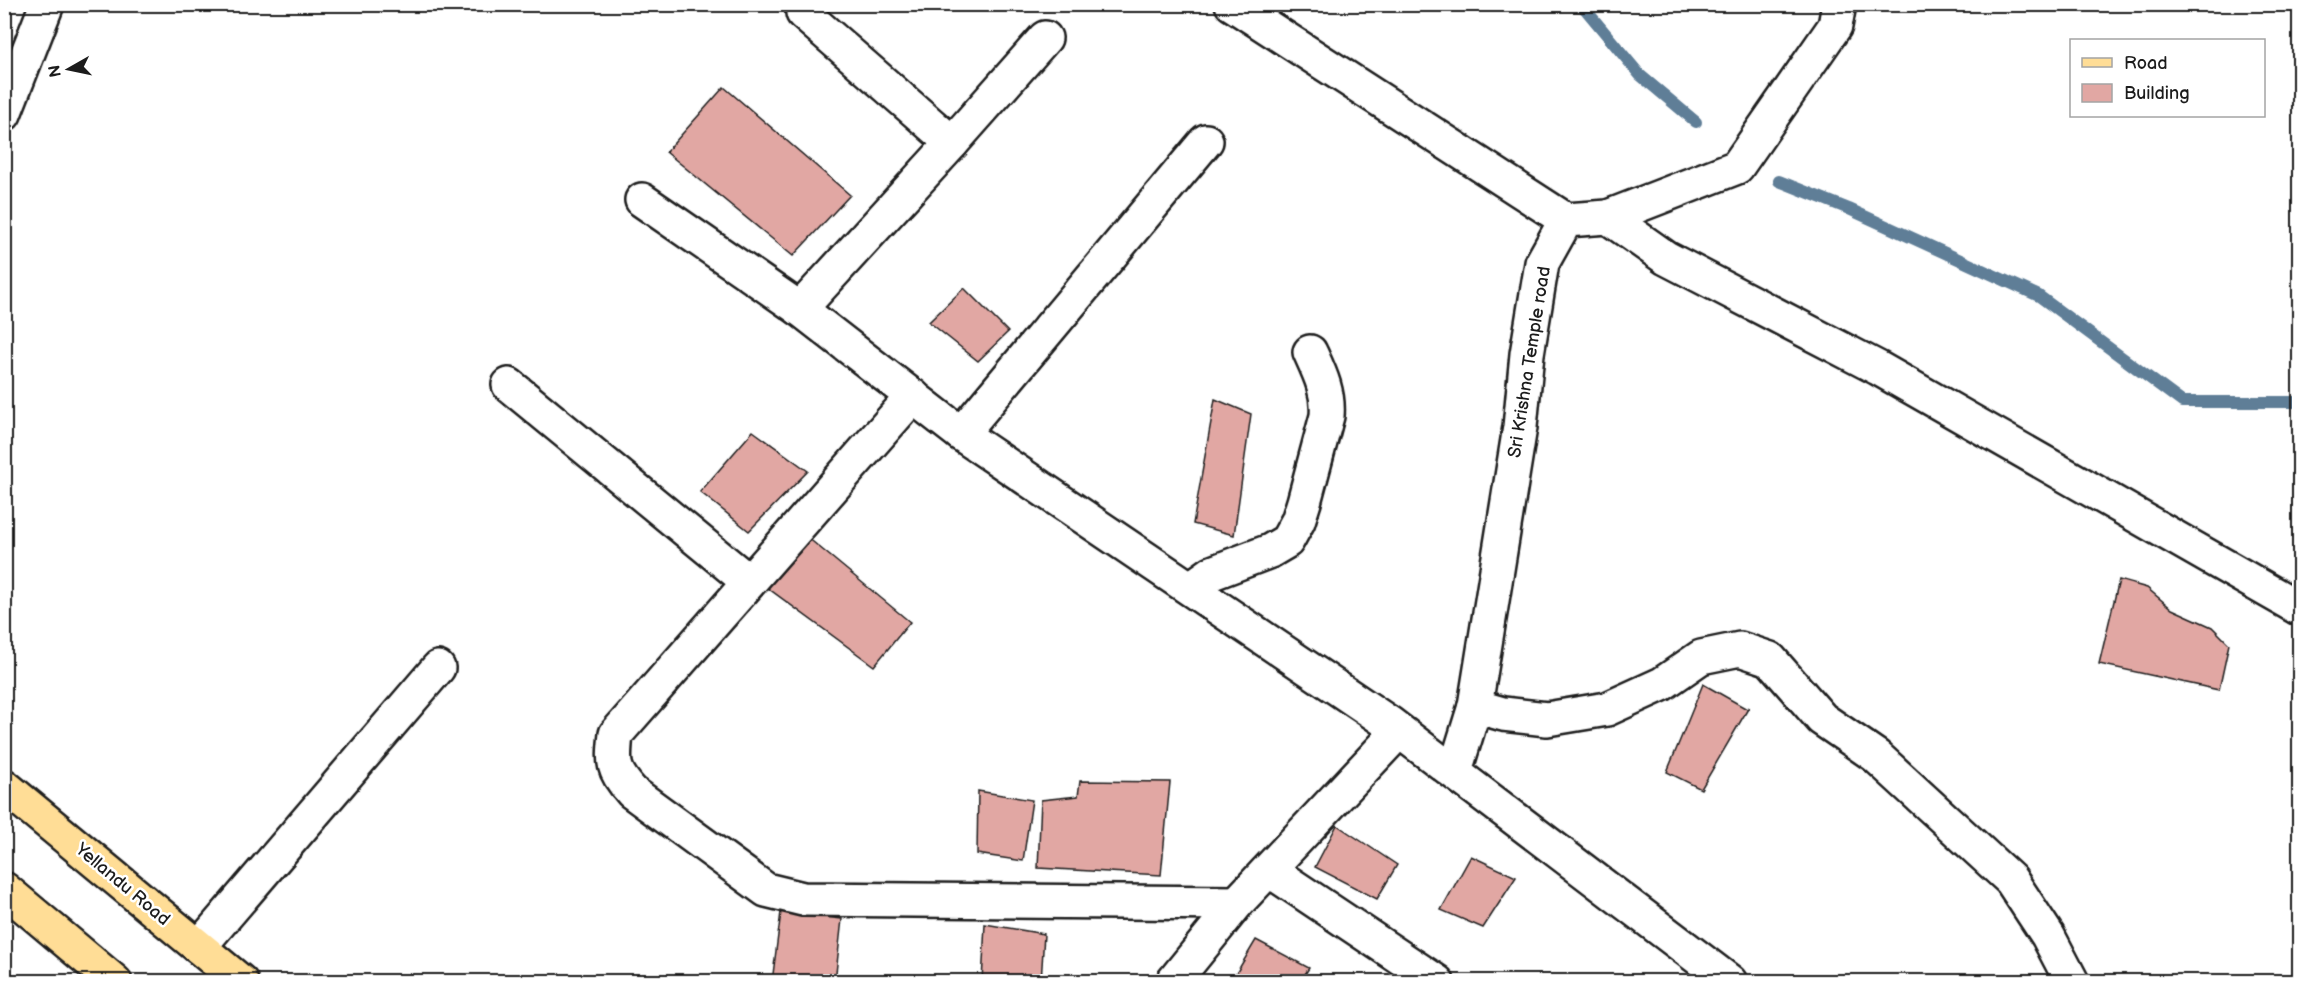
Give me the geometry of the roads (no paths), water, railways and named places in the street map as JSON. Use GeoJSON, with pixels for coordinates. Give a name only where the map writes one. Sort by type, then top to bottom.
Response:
{"type":"FeatureCollection","features":[{"type":"Feature","properties":{"kind":"main road","name":"Yellandu Road"},"geometry":{"type":"LineString","coordinates":[[4,786],[241,981]]}},
{"type":"Feature","properties":{"kind":"main road"},"geometry":{"type":"LineString","coordinates":[[4,890],[115,981]]}},
{"type":"Feature","properties":{"kind":"street"},"geometry":{"type":"LineString","coordinates":[[4,114],[47,4]]}},
{"type":"Feature","properties":{"kind":"street"},"geometry":{"type":"LineString","coordinates":[[1232,4],[1566,220],[1608,218],[1737,168],[1835,26],[1839,4]]}},
{"type":"Feature","properties":{"kind":"street"},"geometry":{"type":"LineString","coordinates":[[803,13],[952,143]]}},
{"type":"Feature","properties":{"kind":"street"},"geometry":{"type":"LineString","coordinates":[[800,309],[1045,38]]}},
{"type":"Feature","properties":{"kind":"street"},"geometry":{"type":"LineString","coordinates":[[961,434],[1206,141]]}},
{"type":"Feature","properties":{"kind":"street"},"geometry":{"type":"LineString","coordinates":[[642,200],[800,309],[961,434],[1330,682],[1455,771],[1730,981]]}},
{"type":"Feature","properties":{"kind":"street"},"geometry":{"type":"LineString","coordinates":[[1608,218],[1666,258],[1878,368],[2300,609]]}},
{"type":"Feature","properties":{"kind":"street","name":"Sri Krishna Temple road"},"geometry":{"type":"LineString","coordinates":[[1455,771],[1474,706],[1520,426],[1527,354],[1542,263],[1566,220]]}},
{"type":"Feature","properties":{"kind":"street"},"geometry":{"type":"LineString","coordinates":[[1191,588],[1212,573],[1270,551],[1287,540],[1298,522],[1327,416],[1328,402],[1325,386],[1310,352]]}},
{"type":"Feature","properties":{"kind":"street"},"geometry":{"type":"LineString","coordinates":[[509,385],[749,582]]}},
{"type":"Feature","properties":{"kind":"street"},"geometry":{"type":"LineString","coordinates":[[913,396],[616,734],[614,759],[618,777],[632,792],[766,890],[803,899],[1237,903]]}},
{"type":"Feature","properties":{"kind":"street"},"geometry":{"type":"LineString","coordinates":[[1474,706],[1503,714],[1547,719],[1607,709],[1662,684],[1701,657],[1740,649],[1770,659],[1822,719],[1876,756],[2011,880],[2048,936],[2072,981]]}},
{"type":"Feature","properties":{"kind":"street"},"geometry":{"type":"LineString","coordinates":[[199,947],[438,668]]}},
{"type":"Feature","properties":{"kind":"street"},"geometry":{"type":"LineString","coordinates":[[1173,981],[1237,903],[1399,731]]}},
{"type":"Feature","properties":{"kind":"street"},"geometry":{"type":"LineString","coordinates":[[1269,870],[1437,981]]}},
{"type":"Feature","properties":{"kind":"waterway"},"geometry":{"type":"LineString","coordinates":[[1581,4],[1640,75],[1696,122]]}},
{"type":"Feature","properties":{"kind":"waterway"},"geometry":{"type":"LineString","coordinates":[[1779,181],[1849,209],[2039,296],[2182,402],[2300,402]]}}]}
